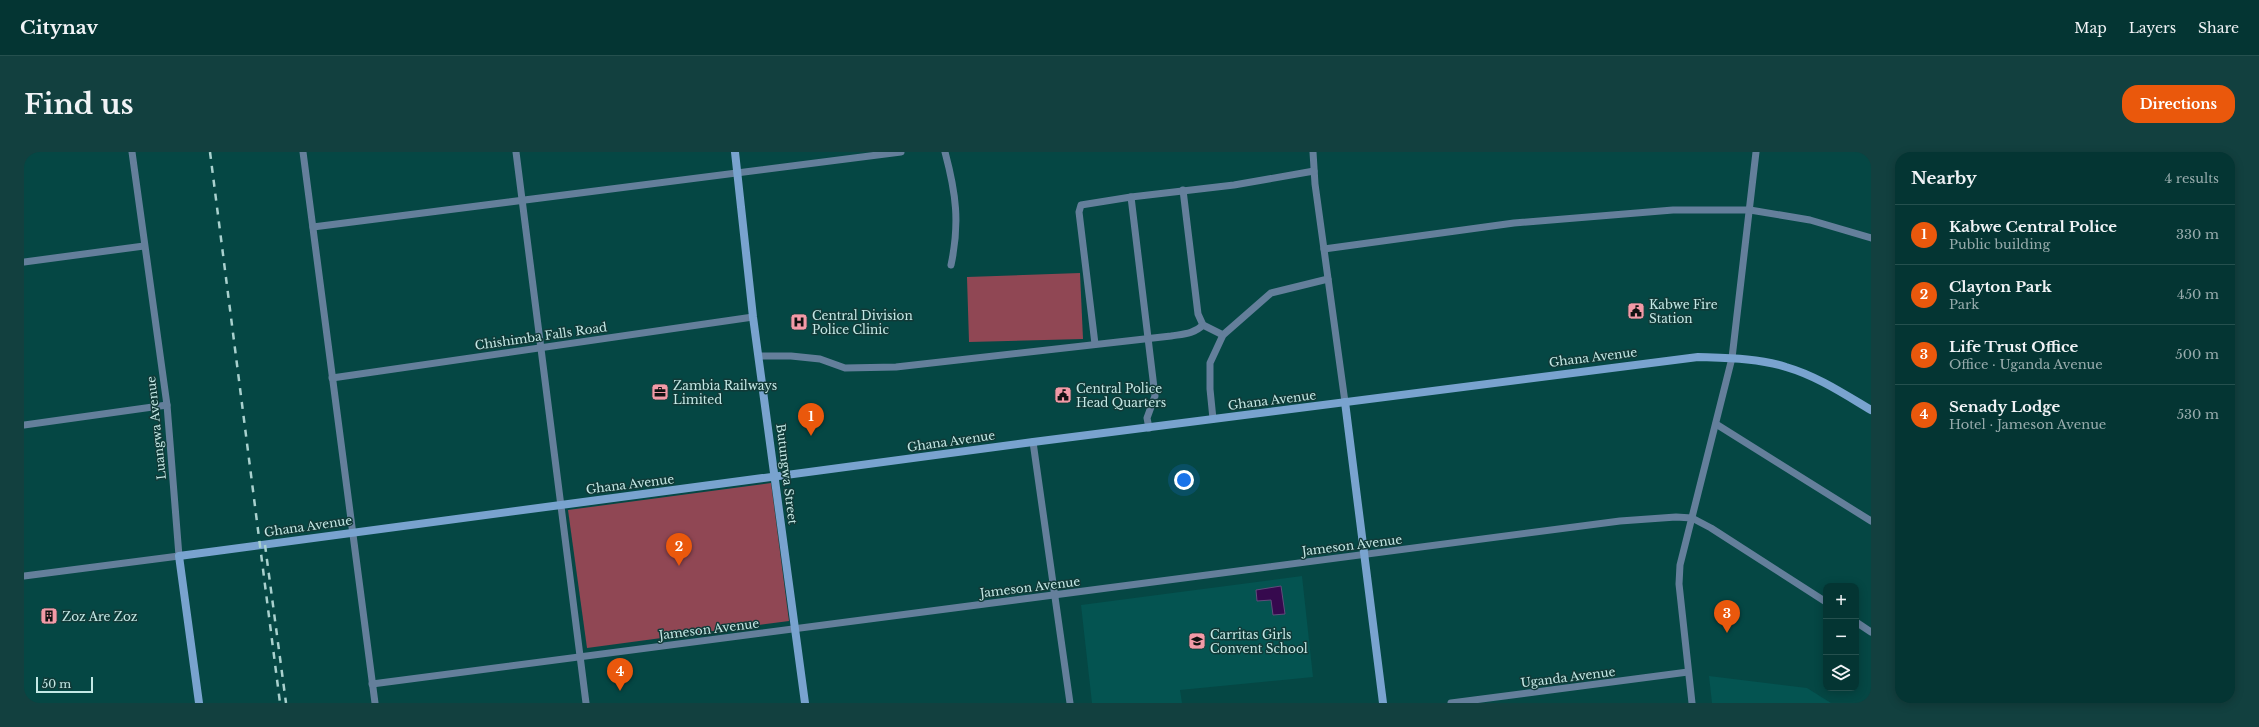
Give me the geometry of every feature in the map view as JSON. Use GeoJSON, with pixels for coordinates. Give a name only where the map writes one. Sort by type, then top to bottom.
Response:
{"type":"FeatureCollection","features":[{"type":"Feature","properties":{"kind":"main road","name":"Butungwa Street"},"geometry":{"type":"LineString","coordinates":[[735,152],[753,317],[805,703]]}},
{"type":"Feature","properties":{"kind":"main road","name":"Ghana Avenue"},"geometry":{"type":"LineString","coordinates":[[179,556],[1033,442],[1698,357],[1732,358],[1770,363],[1805,373],[1871,410]]}},
{"type":"Feature","properties":{"kind":"main road"},"geometry":{"type":"LineString","coordinates":[[1345,402],[1383,703]]}},
{"type":"Feature","properties":{"kind":"main road","name":"Luangwa Avenue"},"geometry":{"type":"LineString","coordinates":[[179,556],[199,703]]}},
{"type":"Feature","properties":{"kind":"street","name":"Luangwa Avenue"},"geometry":{"type":"LineString","coordinates":[[132,152],[167,405],[179,556]]}},
{"type":"Feature","properties":{"kind":"street"},"geometry":{"type":"LineString","coordinates":[[303,152],[375,703]]}},
{"type":"Feature","properties":{"kind":"street"},"geometry":{"type":"LineString","coordinates":[[516,152],[586,703]]}},
{"type":"Feature","properties":{"kind":"street"},"geometry":{"type":"LineString","coordinates":[[313,227],[901,152]]}},
{"type":"Feature","properties":{"kind":"street"},"geometry":{"type":"LineString","coordinates":[[945,152],[950,172],[958,224],[951,265]]}},
{"type":"Feature","properties":{"kind":"street"},"geometry":{"type":"LineString","coordinates":[[1313,152],[1314,171],[1345,402]]}},
{"type":"Feature","properties":{"kind":"street"},"geometry":{"type":"LineString","coordinates":[[1692,703],[1679,584],[1683,553],[1732,358],[1756,152]]}},
{"type":"Feature","properties":{"kind":"street"},"geometry":{"type":"LineString","coordinates":[[1095,344],[1079,209],[1085,204],[1183,190],[1234,185],[1314,171]]}},
{"type":"Feature","properties":{"kind":"street"},"geometry":{"type":"LineString","coordinates":[[1183,190],[1198,314],[1203,325],[1224,335]]}},
{"type":"Feature","properties":{"kind":"street"},"geometry":{"type":"LineString","coordinates":[[1131,197],[1141,268],[1147,338],[1155,396],[1147,418],[1149,428]]}},
{"type":"Feature","properties":{"kind":"street"},"geometry":{"type":"LineString","coordinates":[[1324,249],[1514,223],[1673,210],[1750,210],[1810,220],[1871,238]]}},
{"type":"Feature","properties":{"kind":"street"},"geometry":{"type":"LineString","coordinates":[[24,262],[144,246]]}},
{"type":"Feature","properties":{"kind":"street"},"geometry":{"type":"LineString","coordinates":[[1214,419],[1210,389],[1210,363],[1224,335],[1271,292],[1328,279]]}},
{"type":"Feature","properties":{"kind":"street","name":"Chishimba Falls Road"},"geometry":{"type":"LineString","coordinates":[[332,378],[753,317]]}},
{"type":"Feature","properties":{"kind":"street"},"geometry":{"type":"LineString","coordinates":[[759,356],[791,356],[820,359],[845,368],[896,367],[1190,333],[1198,330],[1203,325]]}},
{"type":"Feature","properties":{"kind":"street"},"geometry":{"type":"LineString","coordinates":[[24,425],[167,405]]}},
{"type":"Feature","properties":{"kind":"street"},"geometry":{"type":"LineString","coordinates":[[1716,424],[1871,521]]}},
{"type":"Feature","properties":{"kind":"street"},"geometry":{"type":"LineString","coordinates":[[1033,442],[1070,703]]}},
{"type":"Feature","properties":{"kind":"street","name":"Jameson Avenue"},"geometry":{"type":"LineString","coordinates":[[372,684],[1620,521],[1676,517],[1692,518]]}},
{"type":"Feature","properties":{"kind":"street"},"geometry":{"type":"LineString","coordinates":[[1692,518],[1711,528],[1823,600]]}},
{"type":"Feature","properties":{"kind":"street","name":"Ghana Avenue"},"geometry":{"type":"LineString","coordinates":[[24,576],[179,556]]}},
{"type":"Feature","properties":{"kind":"street"},"geometry":{"type":"LineString","coordinates":[[1859,624],[1871,632]]}},
{"type":"Feature","properties":{"kind":"street","name":"Uganda Avenue"},"geometry":{"type":"LineString","coordinates":[[1452,703],[1688,672]]}},
{"type":"Feature","properties":{"kind":"shaded area"},"geometry":{"type":"Polygon","coordinates":[[[1080,273],[1083,339],[969,342],[967,277],[1080,273]]]}},
{"type":"Feature","properties":{"kind":"shaded area"},"geometry":{"type":"Polygon","coordinates":[[[771,483],[789,621],[587,648],[568,510],[771,483]]]}},
{"type":"Feature","properties":{"kind":"shaded area","name":"Carritas Girls Convent School"},"geometry":{"type":"Polygon","coordinates":[[[1302,576],[1313,677],[1180,690],[1182,703],[1092,703],[1081,605],[1302,576]]]}},
{"type":"Feature","properties":{"kind":"shaded area"},"geometry":{"type":"Polygon","coordinates":[[[1281,586],[1285,614],[1273,615],[1271,600],[1257,601],[1256,590],[1281,586]]]}},
{"type":"Feature","properties":{"kind":"shaded area"},"geometry":{"type":"Polygon","coordinates":[[[1709,676],[1807,688],[1831,703],[1712,703],[1709,676]]]}},
{"type":"Feature","properties":{"kind":"railway"},"geometry":{"type":"LineString","coordinates":[[210,152],[280,703]]}},
{"type":"Feature","properties":{"kind":"railway"},"geometry":{"type":"LineString","coordinates":[[265,545],[286,703]]}},
{"type":"Feature","properties":{"kind":"place","name":"Kabwe Fire Station"},"geometry":{"type":"Point","coordinates":[1636,311]}},
{"type":"Feature","properties":{"kind":"place","name":"Central Division Police Clinic"},"geometry":{"type":"Point","coordinates":[799,322]}},
{"type":"Feature","properties":{"kind":"place","name":"Zambia Railways Limited"},"geometry":{"type":"Point","coordinates":[660,392]}},
{"type":"Feature","properties":{"kind":"place","name":"Central Police Head Quarters"},"geometry":{"type":"Point","coordinates":[1063,395]}},
{"type":"Feature","properties":{"kind":"place","name":"Kabwe Central Police"},"geometry":{"type":"Point","coordinates":[811,436]}},
{"type":"Feature","properties":{"kind":"place","name":"Clayton Park"},"geometry":{"type":"Point","coordinates":[679,566]}},
{"type":"Feature","properties":{"kind":"place","name":"Zoz Are Zoz"},"geometry":{"type":"Point","coordinates":[49,616]}},
{"type":"Feature","properties":{"kind":"place","name":"Life Trust Office"},"geometry":{"type":"Point","coordinates":[1727,633]}},
{"type":"Feature","properties":{"kind":"place","name":"Carritas Girls Convent School"},"geometry":{"type":"Point","coordinates":[1197,641]}},
{"type":"Feature","properties":{"kind":"place","name":"Senady Lodge"},"geometry":{"type":"Point","coordinates":[620,691]}}]}
